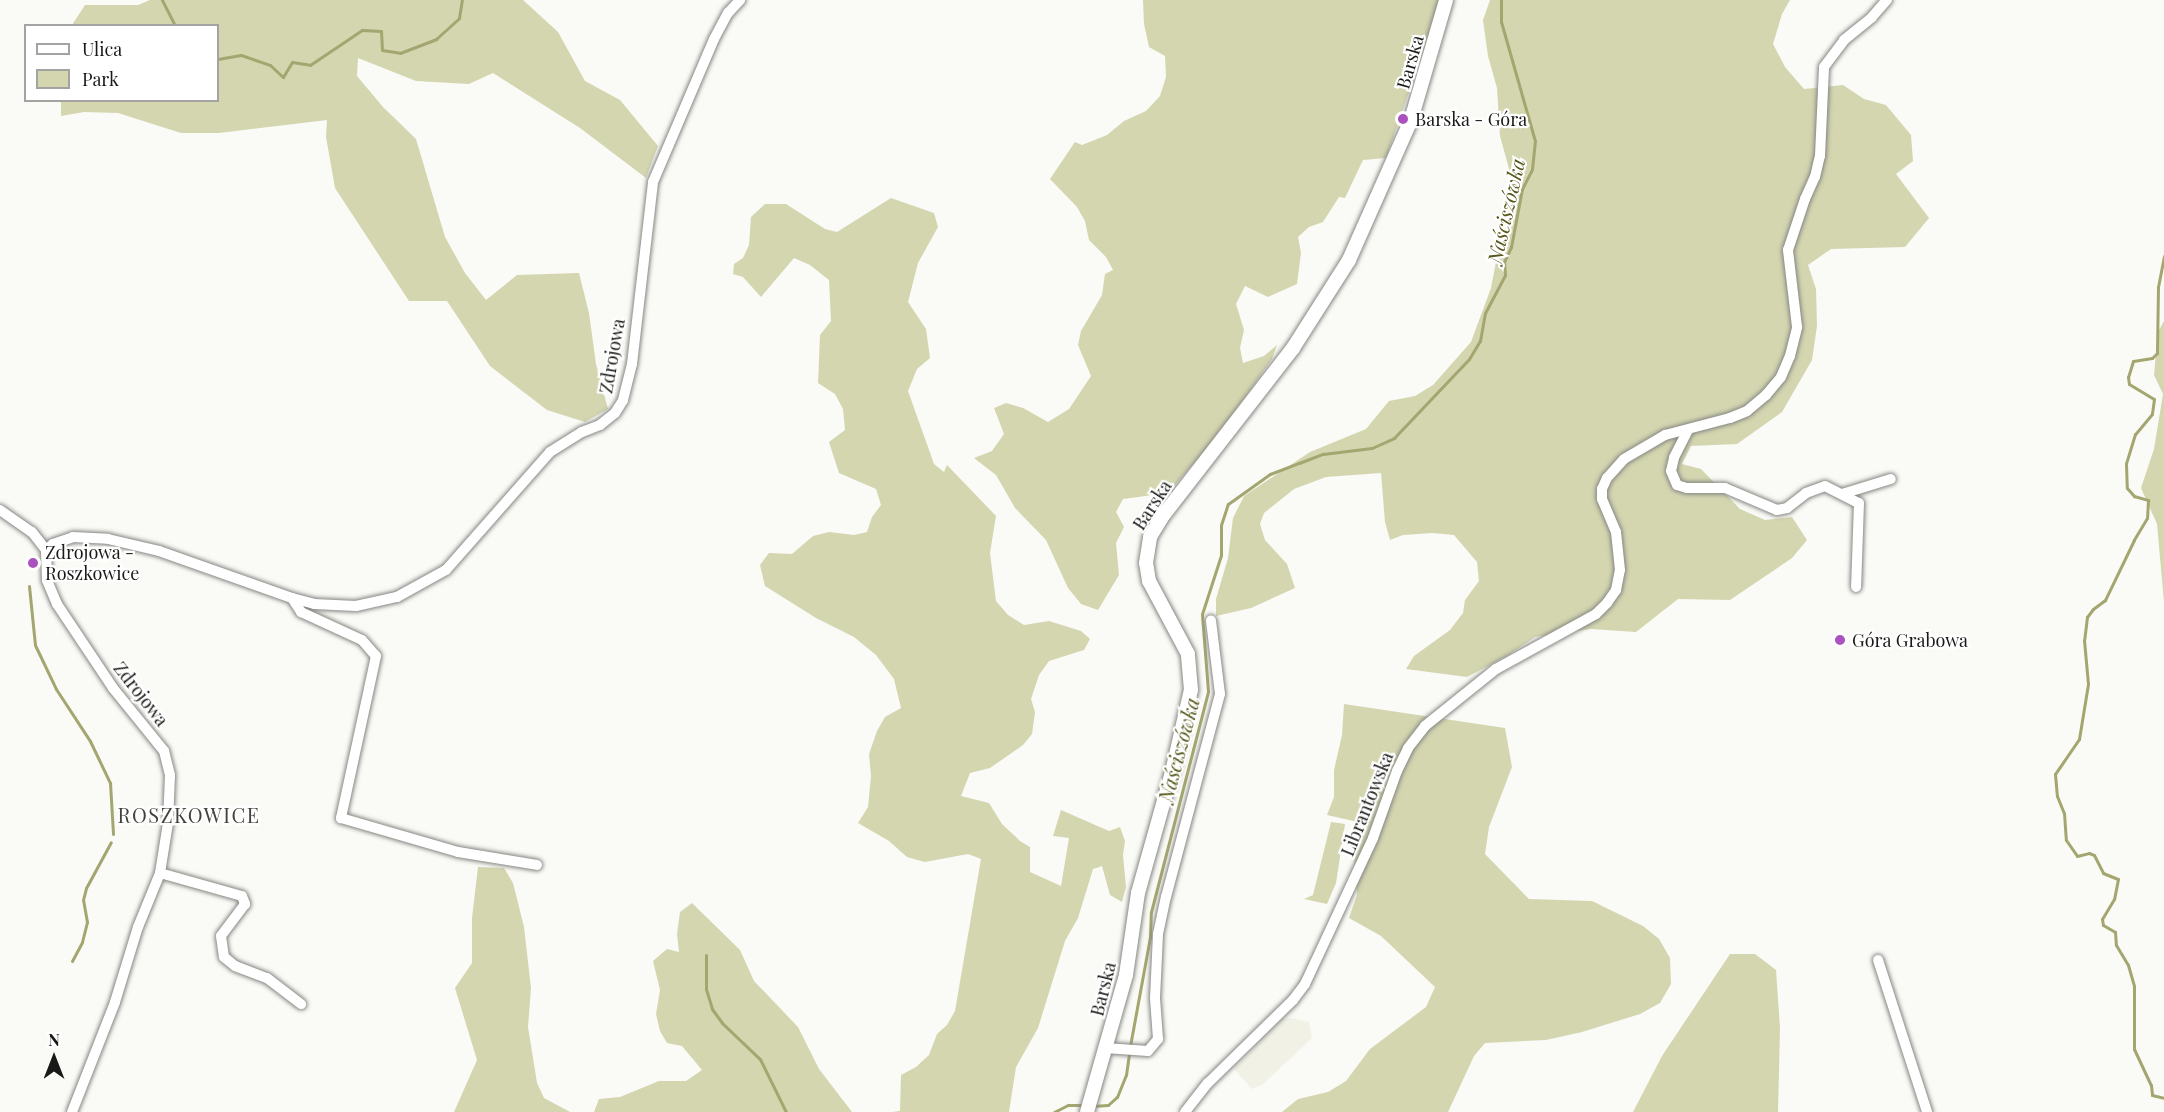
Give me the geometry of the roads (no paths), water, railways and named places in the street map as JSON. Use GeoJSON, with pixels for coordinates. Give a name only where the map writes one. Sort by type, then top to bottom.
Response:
{"type":"FeatureCollection","features":[{"type":"Feature","properties":{"kind":"street","name":"Zdrojowa"},"geometry":{"type":"LineString","coordinates":[[72,1112],[115,1002],[138,927],[159,873],[171,792],[170,775],[164,751],[113,688],[57,604],[47,580],[46,550],[53,544],[73,537],[108,539],[159,551],[314,604],[356,606],[397,597],[446,570],[550,452],[582,432],[600,425],[615,413],[624,400],[632,364],[653,182],[714,39],[728,13],[740,0]]}},
{"type":"Feature","properties":{"kind":"street","name":"Barska"},"geometry":{"type":"LineString","coordinates":[[1087,1112],[1094,1089],[1112,1049],[1138,892],[1169,782],[1191,690],[1188,654],[1149,581],[1146,563],[1148,544],[1162,517],[1293,348],[1349,260],[1411,120],[1446,0]]}},
{"type":"Feature","properties":{"kind":"street","name":"Librantowska"},"geometry":{"type":"LineString","coordinates":[[1185,1112],[1208,1083],[1293,1000],[1305,984],[1373,838],[1396,771],[1408,748],[1425,726],[1496,669],[1596,614],[1616,590],[1620,570],[1617,532],[1602,499],[1602,489],[1607,478],[1624,459],[1644,445],[1665,435],[1747,411],[1766,396],[1781,377],[1790,356],[1797,327],[1788,250],[1815,177],[1820,156],[1824,67],[1844,40],[1872,17],[1887,0]]}},
{"type":"Feature","properties":{"kind":"street"},"geometry":{"type":"LineString","coordinates":[[1688,430],[1674,458],[1671,471],[1677,485],[1687,488],[1725,488],[1777,510],[1787,508],[1806,493],[1825,486],[1859,503],[1856,587]]}},
{"type":"Feature","properties":{"kind":"street"},"geometry":{"type":"LineString","coordinates":[[1842,494],[1891,479]]}},
{"type":"Feature","properties":{"kind":"street"},"geometry":{"type":"LineString","coordinates":[[0,510],[32,532],[46,550]]}},
{"type":"Feature","properties":{"kind":"street","name":"Zdrojowa"},"geometry":{"type":"LineString","coordinates":[[291,598],[301,612],[362,640],[376,656],[340,818],[458,852],[537,865]]}},
{"type":"Feature","properties":{"kind":"street"},"geometry":{"type":"LineString","coordinates":[[1112,1049],[1148,1051],[1158,1039],[1155,998],[1158,934],[1220,694],[1211,621]]}},
{"type":"Feature","properties":{"kind":"street"},"geometry":{"type":"LineString","coordinates":[[159,873],[242,896],[245,904],[221,936],[224,957],[235,966],[267,978],[301,1005]]}},
{"type":"Feature","properties":{"kind":"street"},"geometry":{"type":"LineString","coordinates":[[1878,960],[1927,1112]]}},
{"type":"Feature","properties":{"kind":"waterway"},"geometry":{"type":"LineString","coordinates":[[162,0],[174,24]]}},
{"type":"Feature","properties":{"kind":"waterway"},"geometry":{"type":"LineString","coordinates":[[219,59],[241,55],[270,65],[283,77],[292,62],[310,65],[362,30],[381,31],[382,50],[400,53],[436,39],[459,18],[462,0]]}},
{"type":"Feature","properties":{"kind":"waterway","name":"Naściszówka"},"geometry":{"type":"LineString","coordinates":[[1130,1046],[1150,937],[1151,912],[1208,691],[1202,614],[1221,555],[1221,525],[1228,504],[1270,474],[1323,454],[1372,448],[1394,438],[1469,359],[1480,341],[1485,313],[1505,275],[1504,262],[1511,247],[1522,189],[1532,169],[1535,141],[1501,22],[1501,0]]}},
{"type":"Feature","properties":{"kind":"waterway"},"geometry":{"type":"LineString","coordinates":[[2164,256],[2158,287],[2157,353],[2152,358],[2133,361],[2128,377],[2129,384],[2154,399],[2152,414],[2135,434],[2126,464],[2127,488],[2134,496],[2148,500],[2147,518],[2105,600],[2087,617],[2084,640],[2088,684],[2079,739],[2055,774],[2057,796],[2064,813],[2066,840],[2077,856],[2089,853],[2094,855],[2103,873],[2118,879],[2114,899],[2102,919],[2103,925],[2115,932],[2116,945],[2128,965],[2134,986],[2134,1049],[2151,1085],[2152,1095],[2164,1098]]}},
{"type":"Feature","properties":{"kind":"waterway"},"geometry":{"type":"LineString","coordinates":[[29,586],[35,645],[56,689],[90,741],[110,783],[113,834]]}},
{"type":"Feature","properties":{"kind":"waterway"},"geometry":{"type":"LineString","coordinates":[[72,961],[82,942],[87,922],[83,900],[86,888],[111,842]]}},
{"type":"Feature","properties":{"kind":"waterway"},"geometry":{"type":"LineString","coordinates":[[706,955],[706,989],[712,1009],[722,1023],[760,1059],[786,1112]]}},
{"type":"Feature","properties":{"kind":"waterway","name":"Naściszówka"},"geometry":{"type":"LineString","coordinates":[[1092,1106],[1108,1105],[1117,1097],[1126,1075],[1129,1053]]}},
{"type":"Feature","properties":{"kind":"waterway","name":"Naściszówka"},"geometry":{"type":"LineString","coordinates":[[1054,1112],[1068,1105],[1086,1105]]}},
{"type":"Feature","properties":{"kind":"place","name":"Barska - Góra"},"geometry":{"type":"Point","coordinates":[1403,119]}},
{"type":"Feature","properties":{"kind":"place","name":"Zdrojowa - Roszkowice"},"geometry":{"type":"Point","coordinates":[33,563]}},
{"type":"Feature","properties":{"kind":"place","name":"Góra Grabowa"},"geometry":{"type":"Point","coordinates":[1840,640]}},
{"type":"Feature","properties":{"kind":"district","name":"ROSZKOWICE"},"geometry":{"type":"Point","coordinates":[189,814]}}]}
